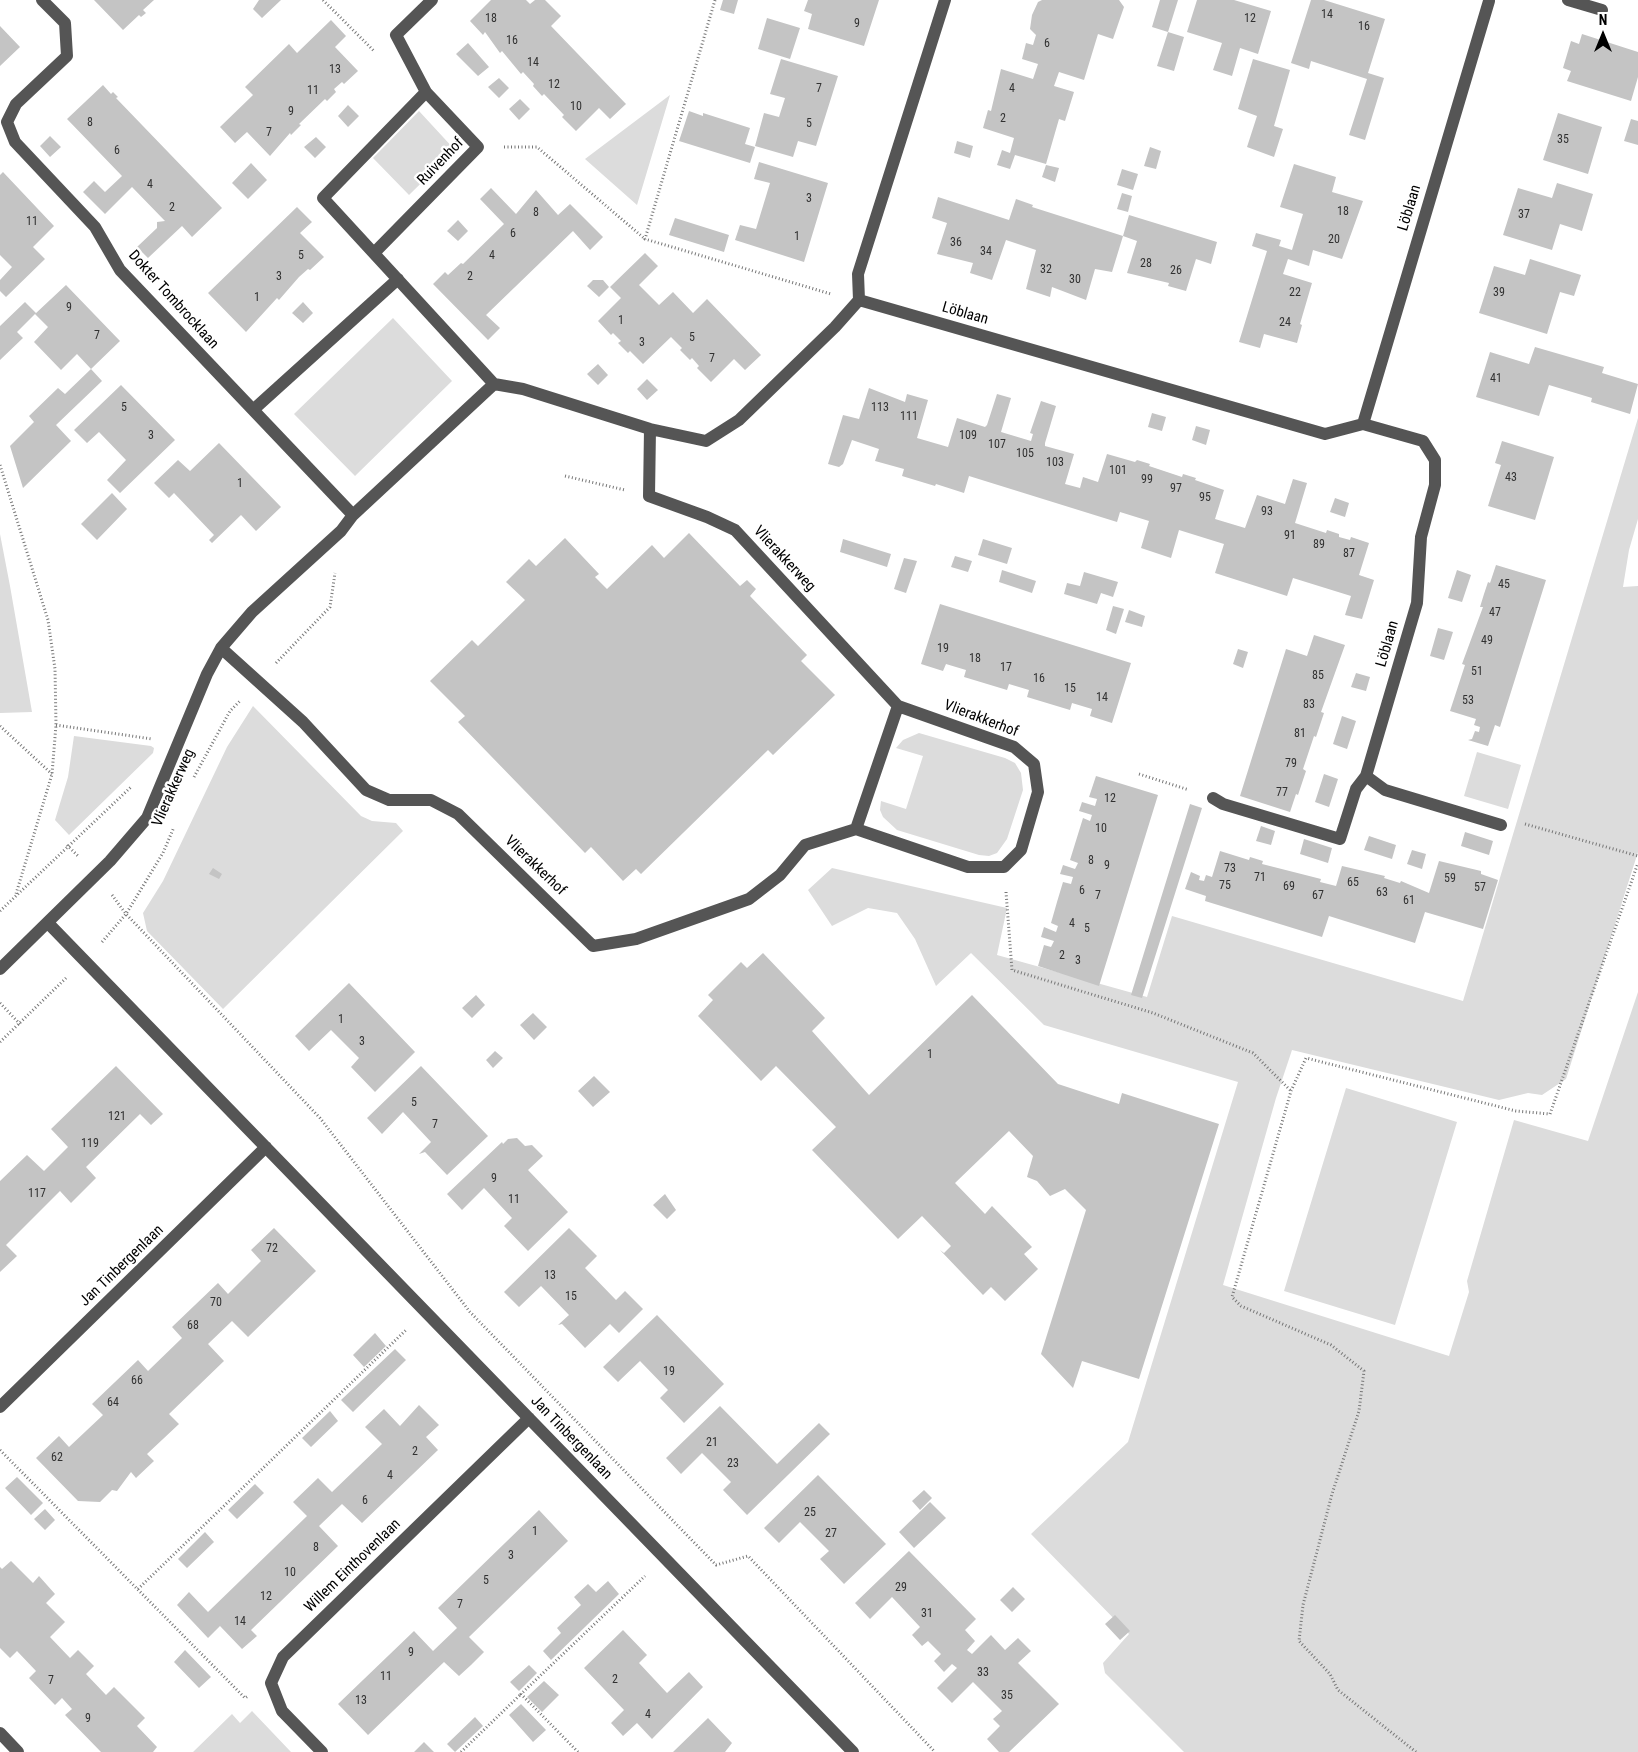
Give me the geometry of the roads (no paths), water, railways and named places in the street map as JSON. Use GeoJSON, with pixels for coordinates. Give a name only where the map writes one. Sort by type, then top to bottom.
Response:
{"type":"FeatureCollection","features":[{"type":"Feature","properties":{"kind":"street","name":"Dokter Tombrocklaan"},"geometry":{"type":"LineString","coordinates":[[42,0],[64,23],[67,56],[16,104],[7,122],[15,142],[95,227],[120,270],[353,515]]}},
{"type":"Feature","properties":{"kind":"street","name":"Ruivenhof"},"geometry":{"type":"LineString","coordinates":[[374,253],[478,147],[426,92],[396,35],[432,0]]}},
{"type":"Feature","properties":{"kind":"street"},"geometry":{"type":"LineString","coordinates":[[426,92],[323,198],[494,384],[523,389],[650,429],[706,441],[739,420],[835,327],[859,300],[858,274],[945,0]]}},
{"type":"Feature","properties":{"kind":"street","name":"Löblaan"},"geometry":{"type":"LineString","coordinates":[[1363,424],[1492,0]]}},
{"type":"Feature","properties":{"kind":"street"},"geometry":{"type":"LineString","coordinates":[[1568,0],[1602,10]]}},
{"type":"Feature","properties":{"kind":"street"},"geometry":{"type":"LineString","coordinates":[[253,410],[398,279]]}},
{"type":"Feature","properties":{"kind":"street","name":"Löblaan"},"geometry":{"type":"LineString","coordinates":[[859,300],[1325,434],[1363,424],[1423,441],[1435,460],[1435,485],[1421,537],[1417,603],[1366,776],[1356,789],[1340,839],[1223,804],[1213,798]]}},
{"type":"Feature","properties":{"kind":"street","name":"Vlierakkerweg"},"geometry":{"type":"LineString","coordinates":[[0,969],[110,861],[146,818],[180,742],[207,674],[221,648],[252,612],[342,531],[353,515],[494,384]]}},
{"type":"Feature","properties":{"kind":"street","name":"Vlierakkerweg"},"geometry":{"type":"LineString","coordinates":[[650,429],[649,496],[736,530],[898,706]]}},
{"type":"Feature","properties":{"kind":"street","name":"Vlierakkerhof"},"geometry":{"type":"LineString","coordinates":[[221,648],[260,680],[366,790],[389,800],[432,800],[458,814],[593,946],[636,939],[749,899],[780,875],[805,845],[856,829],[968,867],[1004,867],[1021,850],[1038,792],[1034,764],[1014,747],[898,706]]}},
{"type":"Feature","properties":{"kind":"street"},"geometry":{"type":"LineString","coordinates":[[856,829],[898,706]]}},
{"type":"Feature","properties":{"kind":"street"},"geometry":{"type":"LineString","coordinates":[[1366,776],[1385,790],[1501,825]]}},
{"type":"Feature","properties":{"kind":"street","name":"Jan Tinbergenlaan"},"geometry":{"type":"LineString","coordinates":[[48,922],[853,1752]]}},
{"type":"Feature","properties":{"kind":"street","name":"Jan Tinbergenlaan"},"geometry":{"type":"LineString","coordinates":[[0,1408],[266,1147]]}},
{"type":"Feature","properties":{"kind":"street","name":"Willem Einthovenlaan"},"geometry":{"type":"LineString","coordinates":[[322,1752],[282,1710],[270,1683],[283,1657],[529,1418]]}},
{"type":"Feature","properties":{"kind":"street"},"geometry":{"type":"LineString","coordinates":[[0,1733],[18,1752]]}}]}
